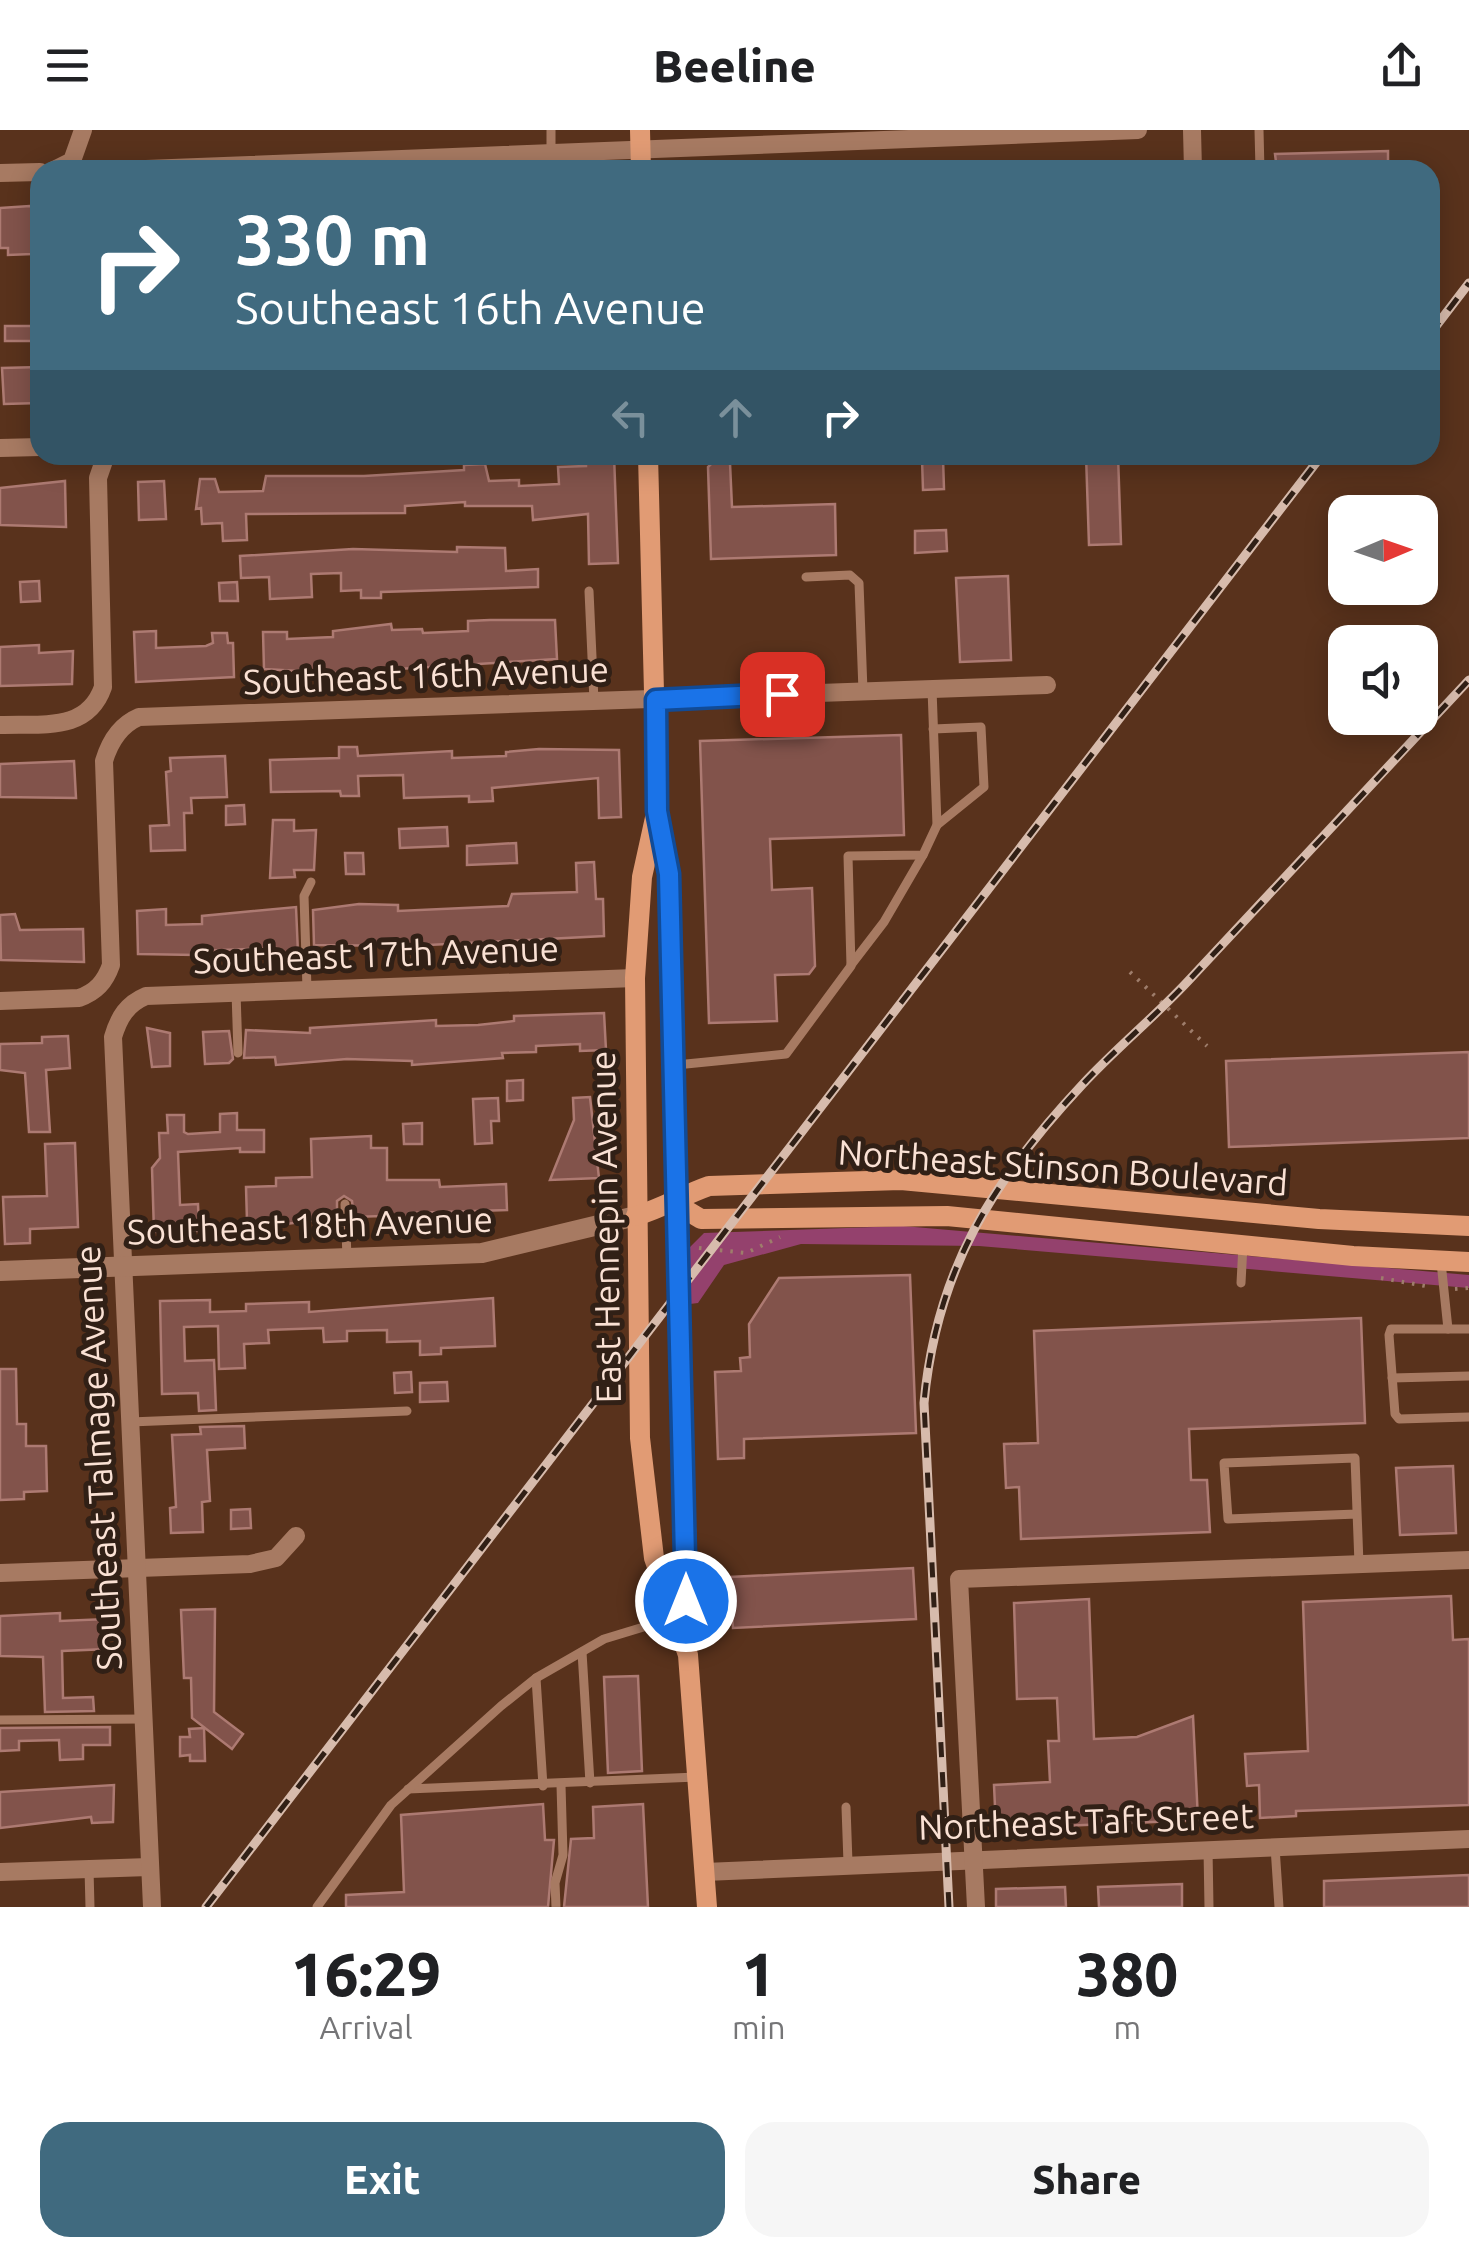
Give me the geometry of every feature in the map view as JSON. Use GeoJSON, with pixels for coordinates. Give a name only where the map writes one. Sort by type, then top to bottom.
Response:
{"type":"FeatureCollection","features":[{"type":"Feature","properties":{"kind":"main road","name":"East Hennepin Avenue"},"geometry":{"type":"LineString","coordinates":[[648,465],[657,811],[669,874],[688,1565],[684,1637],[700,1776],[706,1907]]}},
{"type":"Feature","properties":{"kind":"main road","name":"East Hennepin Avenue"},"geometry":{"type":"LineString","coordinates":[[657,811],[642,877],[635,978],[636,1216],[645,1497],[654,1558],[684,1637]]}},
{"type":"Feature","properties":{"kind":"main road","name":"Northeast Stinson Boulevard"},"geometry":{"type":"LineString","coordinates":[[676,1204],[709,1186],[901,1180],[1319,1219],[1469,1226]]}},
{"type":"Feature","properties":{"kind":"main road","name":"Southeast 18th Avenue"},"geometry":{"type":"LineString","coordinates":[[636,1216],[676,1204]]}},
{"type":"Feature","properties":{"kind":"main road","name":"Northeast Stinson Boulevard"},"geometry":{"type":"LineString","coordinates":[[676,1204],[701,1219],[897,1214],[1469,1262]]}},
{"type":"Feature","properties":{"kind":"street"},"geometry":{"type":"LineString","coordinates":[[72,160],[83,130]]}},
{"type":"Feature","properties":{"kind":"street"},"geometry":{"type":"LineString","coordinates":[[374,160],[640,150],[790,137],[1138,130]]}},
{"type":"Feature","properties":{"kind":"street"},"geometry":{"type":"LineString","coordinates":[[1192,130],[1193,160]]}},
{"type":"Feature","properties":{"kind":"street"},"geometry":{"type":"LineString","coordinates":[[0,173],[30,172]]}},
{"type":"Feature","properties":{"kind":"street"},"geometry":{"type":"LineString","coordinates":[[0,448],[30,447]]}},
{"type":"Feature","properties":{"kind":"street"},"geometry":{"type":"LineString","coordinates":[[0,725],[71,722],[92,711],[103,687],[98,478],[103,465]]}},
{"type":"Feature","properties":{"kind":"street","name":"Southeast 16th Avenue"},"geometry":{"type":"LineString","coordinates":[[0,1001],[78,998],[99,987],[111,965],[104,761],[114,736],[139,717],[1047,685]]}},
{"type":"Feature","properties":{"kind":"street","name":"Southeast 17th Avenue"},"geometry":{"type":"LineString","coordinates":[[125,1010],[146,996],[635,978]]}},
{"type":"Feature","properties":{"kind":"street","name":"Southeast Talmage Avenue"},"geometry":{"type":"LineString","coordinates":[[125,1010],[112,1037],[152,1907]]}},
{"type":"Feature","properties":{"kind":"street","name":"Southeast 18th Avenue"},"geometry":{"type":"LineString","coordinates":[[0,1271],[482,1253],[636,1216]]}},
{"type":"Feature","properties":{"kind":"street"},"geometry":{"type":"LineString","coordinates":[[0,1573],[250,1564],[276,1558],[296,1536]]}},
{"type":"Feature","properties":{"kind":"street"},"geometry":{"type":"LineString","coordinates":[[976,1907],[960,1579],[1469,1560]]}},
{"type":"Feature","properties":{"kind":"street","name":"Northeast Taft Street"},"geometry":{"type":"LineString","coordinates":[[705,1872],[1469,1839]]}},
{"type":"Feature","properties":{"kind":"street"},"geometry":{"type":"LineString","coordinates":[[0,1872],[149,1867]]}},
{"type":"Feature","properties":{"kind":"lane"},"geometry":{"type":"LineString","coordinates":[[551,130],[551,153]]}},
{"type":"Feature","properties":{"kind":"lane"},"geometry":{"type":"LineString","coordinates":[[1259,130],[1260,160]]}},
{"type":"Feature","properties":{"kind":"lane"},"geometry":{"type":"LineString","coordinates":[[806,578],[850,575],[859,583],[863,692]]}},
{"type":"Feature","properties":{"kind":"lane"},"geometry":{"type":"LineString","coordinates":[[589,591],[594,702]]}},
{"type":"Feature","properties":{"kind":"lane"},"geometry":{"type":"LineString","coordinates":[[932,689],[937,824]]}},
{"type":"Feature","properties":{"kind":"lane"},"geometry":{"type":"LineString","coordinates":[[673,1065],[786,1054],[884,922],[937,824],[984,787],[981,726],[933,729]]}},
{"type":"Feature","properties":{"kind":"lane"},"geometry":{"type":"LineString","coordinates":[[851,966],[848,856],[923,854]]}},
{"type":"Feature","properties":{"kind":"lane"},"geometry":{"type":"LineString","coordinates":[[307,989],[304,896],[311,882]]}},
{"type":"Feature","properties":{"kind":"lane"},"geometry":{"type":"LineString","coordinates":[[236,992],[238,1053]]}},
{"type":"Feature","properties":{"kind":"lane"},"geometry":{"type":"LineString","coordinates":[[345,1204],[347,1258]]}},
{"type":"Feature","properties":{"kind":"lane"},"geometry":{"type":"LineString","coordinates":[[1241,1283],[1243,1245]]}},
{"type":"Feature","properties":{"kind":"lane"},"geometry":{"type":"LineString","coordinates":[[1441,1262],[1448,1329]]}},
{"type":"Feature","properties":{"kind":"lane"},"geometry":{"type":"LineString","coordinates":[[1469,1329],[1391,1330],[1394,1414],[1399,1420],[1469,1418]]}},
{"type":"Feature","properties":{"kind":"lane"},"geometry":{"type":"LineString","coordinates":[[1392,1378],[1469,1376]]}},
{"type":"Feature","properties":{"kind":"lane"},"geometry":{"type":"LineString","coordinates":[[129,1422],[407,1411]]}},
{"type":"Feature","properties":{"kind":"lane"},"geometry":{"type":"LineString","coordinates":[[1357,1514],[1228,1518],[1224,1462],[1355,1458],[1357,1514],[1358,1564]]}},
{"type":"Feature","properties":{"kind":"lane"},"geometry":{"type":"LineString","coordinates":[[318,1907],[392,1805],[536,1678],[604,1640],[660,1622],[684,1637]]}},
{"type":"Feature","properties":{"kind":"lane"},"geometry":{"type":"LineString","coordinates":[[582,1652],[590,1783]]}},
{"type":"Feature","properties":{"kind":"lane"},"geometry":{"type":"LineString","coordinates":[[536,1678],[543,1786]]}},
{"type":"Feature","properties":{"kind":"lane"},"geometry":{"type":"LineString","coordinates":[[0,1720],[143,1719]]}},
{"type":"Feature","properties":{"kind":"lane"},"geometry":{"type":"LineString","coordinates":[[408,1790],[700,1776]]}},
{"type":"Feature","properties":{"kind":"lane"},"geometry":{"type":"LineString","coordinates":[[556,1907],[555,1883],[564,1855],[561,1785]]}},
{"type":"Feature","properties":{"kind":"lane"},"geometry":{"type":"LineString","coordinates":[[846,1807],[848,1863]]}},
{"type":"Feature","properties":{"kind":"lane"},"geometry":{"type":"LineString","coordinates":[[1275,1847],[1279,1907]]}},
{"type":"Feature","properties":{"kind":"lane"},"geometry":{"type":"LineString","coordinates":[[1208,1849],[1209,1907]]}},
{"type":"Feature","properties":{"kind":"lane"},"geometry":{"type":"LineString","coordinates":[[90,1870],[90,1907]]}},
{"type":"Feature","properties":{"kind":"path"},"geometry":{"type":"LineString","coordinates":[[1130,972],[1207,1046]]}},
{"type":"Feature","properties":{"kind":"path"},"geometry":{"type":"LineString","coordinates":[[696,1248],[746,1253],[788,1234]]}},
{"type":"Feature","properties":{"kind":"path"},"geometry":{"type":"LineString","coordinates":[[1377,1278],[1446,1289],[1469,1288]]}},
{"type":"Feature","properties":{"kind":"shaded area"},"geometry":{"type":"Polygon","coordinates":[[[903,1226],[1469,1275],[1469,1288],[979,1246],[801,1244],[724,1265],[698,1303],[690,1304],[689,1248],[704,1233],[903,1226]]]}},
{"type":"Feature","properties":{"kind":"building"},"geometry":{"type":"Polygon","coordinates":[[[1388,151],[1388,160],[1276,160],[1275,154],[1388,151]]]}},
{"type":"Feature","properties":{"kind":"building"},"geometry":{"type":"Polygon","coordinates":[[[30,206],[30,254],[8,255],[8,248],[0,248],[0,208],[30,206]]]}},
{"type":"Feature","properties":{"kind":"building"},"geometry":{"type":"Polygon","coordinates":[[[5,326],[30,326],[30,341],[5,341],[5,326]]]}},
{"type":"Feature","properties":{"kind":"building"},"geometry":{"type":"Polygon","coordinates":[[[30,367],[30,403],[4,404],[2,368],[30,367]]]}},
{"type":"Feature","properties":{"kind":"building"},"geometry":{"type":"Polygon","coordinates":[[[464,465],[485,465],[489,481],[519,480],[519,486],[559,484],[558,467],[614,465],[618,563],[589,564],[588,514],[533,520],[532,506],[465,506],[465,502],[405,506],[405,513],[246,514],[247,540],[223,541],[222,523],[202,524],[201,508],[196,509],[200,479],[215,479],[219,492],[263,491],[266,476],[364,476],[464,470],[464,465]]]}},
{"type":"Feature","properties":{"kind":"building"},"geometry":{"type":"Polygon","coordinates":[[[730,465],[732,507],[835,504],[836,555],[711,559],[708,467],[730,465]]]}},
{"type":"Feature","properties":{"kind":"building"},"geometry":{"type":"Polygon","coordinates":[[[922,465],[943,465],[944,489],[923,490],[922,465]]]}},
{"type":"Feature","properties":{"kind":"building"},"geometry":{"type":"Polygon","coordinates":[[[1086,465],[1118,465],[1121,544],[1089,545],[1086,465]]]}},
{"type":"Feature","properties":{"kind":"building"},"geometry":{"type":"Polygon","coordinates":[[[65,481],[66,527],[0,525],[0,488],[65,481]]]}},
{"type":"Feature","properties":{"kind":"building"},"geometry":{"type":"Polygon","coordinates":[[[164,481],[166,519],[139,520],[138,482],[164,481]]]}},
{"type":"Feature","properties":{"kind":"building"},"geometry":{"type":"Polygon","coordinates":[[[946,530],[947,551],[915,553],[915,531],[946,530]]]}},
{"type":"Feature","properties":{"kind":"building"},"geometry":{"type":"Polygon","coordinates":[[[457,547],[505,548],[506,571],[538,569],[538,587],[381,592],[381,598],[361,598],[361,590],[341,591],[341,573],[311,574],[312,597],[270,599],[269,577],[241,578],[240,556],[353,549],[457,552],[457,547]]]}},
{"type":"Feature","properties":{"kind":"building"},"geometry":{"type":"Polygon","coordinates":[[[1008,576],[1011,660],[960,662],[956,578],[1008,576]]]}},
{"type":"Feature","properties":{"kind":"building"},"geometry":{"type":"Polygon","coordinates":[[[39,581],[40,601],[21,602],[20,582],[39,581]]]}},
{"type":"Feature","properties":{"kind":"building"},"geometry":{"type":"Polygon","coordinates":[[[237,582],[238,601],[220,601],[219,583],[237,582]]]}},
{"type":"Feature","properties":{"kind":"building"},"geometry":{"type":"Polygon","coordinates":[[[555,620],[557,659],[334,673],[264,669],[263,632],[287,632],[287,639],[333,637],[333,631],[391,624],[392,630],[422,629],[423,633],[468,631],[468,621],[555,620]]]}},
{"type":"Feature","properties":{"kind":"building"},"geometry":{"type":"Polygon","coordinates":[[[156,631],[156,648],[206,646],[213,643],[212,633],[227,633],[228,643],[233,643],[234,677],[136,682],[134,632],[156,631]]]}},
{"type":"Feature","properties":{"kind":"building"},"geometry":{"type":"Polygon","coordinates":[[[39,645],[39,653],[73,651],[72,684],[0,686],[0,647],[39,645]]]}},
{"type":"Feature","properties":{"kind":"building"},"geometry":{"type":"Polygon","coordinates":[[[901,735],[904,835],[770,839],[772,890],[812,888],[815,966],[809,974],[775,975],[777,1021],[709,1023],[700,741],[901,735]]]}},
{"type":"Feature","properties":{"kind":"building"},"geometry":{"type":"Polygon","coordinates":[[[339,747],[357,747],[358,756],[452,751],[452,758],[506,756],[506,752],[539,749],[619,750],[621,817],[599,818],[598,778],[492,788],[493,801],[469,802],[469,796],[404,798],[403,775],[358,776],[359,796],[341,796],[340,791],[271,792],[270,760],[339,758],[339,747]]]}},
{"type":"Feature","properties":{"kind":"building"},"geometry":{"type":"Polygon","coordinates":[[[225,756],[227,797],[191,798],[192,813],[184,813],[185,850],[151,851],[150,826],[169,825],[166,772],[171,771],[170,758],[225,756]]]}},
{"type":"Feature","properties":{"kind":"building"},"geometry":{"type":"Polygon","coordinates":[[[74,761],[76,798],[0,797],[0,764],[74,761]]]}},
{"type":"Feature","properties":{"kind":"building"},"geometry":{"type":"Polygon","coordinates":[[[244,805],[245,824],[226,825],[226,806],[244,805]]]}},
{"type":"Feature","properties":{"kind":"building"},"geometry":{"type":"Polygon","coordinates":[[[273,820],[294,820],[294,831],[316,830],[314,870],[294,870],[295,877],[270,878],[273,820]]]}},
{"type":"Feature","properties":{"kind":"building"},"geometry":{"type":"Polygon","coordinates":[[[447,827],[448,846],[400,848],[399,829],[447,827]]]}},
{"type":"Feature","properties":{"kind":"building"},"geometry":{"type":"Polygon","coordinates":[[[516,843],[517,863],[467,865],[467,846],[516,843]]]}},
{"type":"Feature","properties":{"kind":"building"},"geometry":{"type":"Polygon","coordinates":[[[345,853],[363,853],[364,874],[346,874],[345,853]]]}},
{"type":"Feature","properties":{"kind":"building"},"geometry":{"type":"Polygon","coordinates":[[[594,862],[596,899],[603,899],[604,936],[409,946],[314,945],[313,910],[359,904],[398,905],[398,911],[508,906],[512,894],[577,892],[576,863],[594,862]]]}},
{"type":"Feature","properties":{"kind":"building"},"geometry":{"type":"Polygon","coordinates":[[[296,907],[298,953],[276,954],[276,948],[196,951],[196,955],[138,954],[137,911],[166,909],[166,925],[202,924],[202,916],[296,907]]]}},
{"type":"Feature","properties":{"kind":"building"},"geometry":{"type":"Polygon","coordinates":[[[15,914],[20,930],[83,929],[84,962],[1,960],[0,915],[15,914]]]}},
{"type":"Feature","properties":{"kind":"building"},"geometry":{"type":"Polygon","coordinates":[[[604,1013],[606,1050],[580,1051],[580,1044],[536,1046],[536,1052],[502,1053],[503,1058],[412,1065],[412,1061],[347,1059],[276,1065],[275,1057],[244,1058],[246,1030],[310,1033],[310,1028],[436,1020],[436,1026],[478,1025],[514,1021],[514,1016],[604,1013]]]}},
{"type":"Feature","properties":{"kind":"building"},"geometry":{"type":"Polygon","coordinates":[[[147,1028],[170,1033],[170,1066],[152,1067],[147,1028]]]}},
{"type":"Feature","properties":{"kind":"building"},"geometry":{"type":"Polygon","coordinates":[[[229,1031],[233,1059],[229,1063],[205,1064],[203,1032],[229,1031]]]}},
{"type":"Feature","properties":{"kind":"building"},"geometry":{"type":"Polygon","coordinates":[[[68,1036],[70,1068],[46,1070],[50,1132],[29,1132],[25,1073],[0,1070],[0,1044],[42,1043],[42,1037],[68,1036]]]}},
{"type":"Feature","properties":{"kind":"building"},"geometry":{"type":"Polygon","coordinates":[[[1469,1052],[1469,1138],[1229,1147],[1226,1061],[1469,1052]]]}},
{"type":"Feature","properties":{"kind":"building"},"geometry":{"type":"Polygon","coordinates":[[[523,1080],[523,1100],[507,1101],[507,1081],[523,1080]]]}},
{"type":"Feature","properties":{"kind":"building"},"geometry":{"type":"Polygon","coordinates":[[[590,1097],[599,1178],[550,1180],[574,1120],[573,1098],[590,1097]]]}},
{"type":"Feature","properties":{"kind":"building"},"geometry":{"type":"Polygon","coordinates":[[[498,1098],[499,1121],[491,1121],[492,1143],[475,1144],[473,1099],[498,1098]]]}},
{"type":"Feature","properties":{"kind":"building"},"geometry":{"type":"Polygon","coordinates":[[[237,1113],[237,1130],[264,1130],[264,1152],[240,1152],[240,1148],[178,1152],[180,1205],[198,1204],[199,1231],[154,1232],[152,1168],[160,1158],[159,1133],[168,1133],[167,1115],[184,1115],[184,1132],[188,1134],[220,1132],[220,1114],[237,1113]]]}},
{"type":"Feature","properties":{"kind":"building"},"geometry":{"type":"Polygon","coordinates":[[[422,1123],[422,1144],[404,1144],[403,1124],[422,1123]]]}},
{"type":"Feature","properties":{"kind":"building"},"geometry":{"type":"Polygon","coordinates":[[[371,1136],[371,1148],[387,1148],[387,1180],[439,1180],[440,1187],[506,1184],[507,1210],[409,1213],[409,1220],[381,1222],[381,1216],[354,1217],[352,1201],[344,1196],[337,1201],[337,1218],[252,1227],[252,1221],[247,1221],[246,1187],[276,1186],[276,1178],[312,1177],[311,1139],[371,1136]]]}},
{"type":"Feature","properties":{"kind":"building"},"geometry":{"type":"Polygon","coordinates":[[[75,1143],[78,1227],[30,1229],[30,1243],[5,1244],[3,1197],[47,1196],[45,1144],[75,1143]]]}},
{"type":"Feature","properties":{"kind":"building"},"geometry":{"type":"Polygon","coordinates":[[[910,1275],[916,1433],[744,1439],[744,1458],[718,1459],[715,1372],[741,1371],[740,1358],[750,1357],[749,1324],[779,1278],[910,1275]]]}},
{"type":"Feature","properties":{"kind":"building"},"geometry":{"type":"Polygon","coordinates":[[[493,1298],[495,1346],[441,1348],[441,1354],[420,1355],[420,1341],[387,1342],[387,1330],[347,1331],[347,1341],[324,1342],[323,1328],[268,1330],[269,1343],[244,1344],[245,1368],[219,1369],[218,1326],[184,1327],[185,1361],[214,1360],[216,1410],[199,1411],[198,1393],[162,1394],[160,1301],[210,1300],[210,1312],[246,1311],[246,1304],[309,1302],[309,1312],[493,1298]]]}},
{"type":"Feature","properties":{"kind":"building"},"geometry":{"type":"Polygon","coordinates":[[[1361,1318],[1365,1423],[1189,1429],[1191,1480],[1207,1480],[1210,1532],[1021,1539],[1019,1487],[1006,1488],[1004,1444],[1038,1443],[1034,1331],[1361,1318]]]}},
{"type":"Feature","properties":{"kind":"building"},"geometry":{"type":"Polygon","coordinates":[[[0,1369],[16,1369],[17,1424],[26,1424],[26,1446],[46,1446],[47,1491],[24,1492],[24,1499],[0,1500],[0,1369]]]}},
{"type":"Feature","properties":{"kind":"building"},"geometry":{"type":"Polygon","coordinates":[[[411,1372],[412,1392],[395,1393],[394,1373],[411,1372]]]}},
{"type":"Feature","properties":{"kind":"building"},"geometry":{"type":"Polygon","coordinates":[[[447,1382],[448,1401],[420,1402],[420,1383],[447,1382]]]}},
{"type":"Feature","properties":{"kind":"building"},"geometry":{"type":"Polygon","coordinates":[[[244,1426],[245,1448],[207,1450],[210,1501],[202,1502],[203,1532],[171,1533],[170,1508],[176,1507],[172,1435],[201,1434],[200,1427],[244,1426]]]}},
{"type":"Feature","properties":{"kind":"building"},"geometry":{"type":"Polygon","coordinates":[[[1453,1466],[1456,1533],[1400,1535],[1396,1468],[1453,1466]]]}},
{"type":"Feature","properties":{"kind":"building"},"geometry":{"type":"Polygon","coordinates":[[[250,1509],[251,1528],[231,1529],[231,1510],[250,1509]]]}},
{"type":"Feature","properties":{"kind":"building"},"geometry":{"type":"Polygon","coordinates":[[[913,1568],[916,1619],[733,1628],[730,1577],[913,1568]]]}},
{"type":"Feature","properties":{"kind":"building"},"geometry":{"type":"Polygon","coordinates":[[[1451,1596],[1453,1640],[1469,1639],[1469,1805],[1296,1811],[1296,1816],[1260,1818],[1259,1785],[1247,1786],[1245,1754],[1308,1751],[1303,1602],[1451,1596]]]}},
{"type":"Feature","properties":{"kind":"building"},"geometry":{"type":"Polygon","coordinates":[[[1089,1599],[1094,1739],[1137,1737],[1193,1716],[1198,1820],[996,1829],[994,1785],[1050,1782],[1048,1741],[1059,1741],[1057,1698],[1017,1699],[1014,1603],[1089,1599]]]}},
{"type":"Feature","properties":{"kind":"building"},"geometry":{"type":"Polygon","coordinates":[[[215,1609],[214,1712],[243,1734],[232,1749],[192,1718],[191,1678],[184,1678],[181,1610],[215,1609]]]}},
{"type":"Feature","properties":{"kind":"building"},"geometry":{"type":"Polygon","coordinates":[[[60,1613],[60,1621],[107,1619],[108,1649],[62,1651],[63,1698],[93,1697],[94,1711],[45,1712],[43,1657],[0,1656],[0,1616],[60,1613]]]}},
{"type":"Feature","properties":{"kind":"building"},"geometry":{"type":"Polygon","coordinates":[[[638,1676],[642,1771],[608,1773],[604,1677],[638,1676]]]}},
{"type":"Feature","properties":{"kind":"building"},"geometry":{"type":"Polygon","coordinates":[[[110,1727],[110,1745],[83,1745],[83,1759],[60,1760],[59,1740],[19,1741],[19,1750],[0,1751],[0,1728],[110,1727]]]}},
{"type":"Feature","properties":{"kind":"building"},"geometry":{"type":"Polygon","coordinates":[[[204,1728],[205,1761],[180,1756],[180,1737],[190,1737],[189,1729],[204,1728]]]}},
{"type":"Feature","properties":{"kind":"building"},"geometry":{"type":"Polygon","coordinates":[[[114,1785],[113,1822],[92,1823],[91,1817],[0,1828],[0,1792],[114,1785]]]}},
{"type":"Feature","properties":{"kind":"building"},"geometry":{"type":"Polygon","coordinates":[[[543,1804],[545,1840],[554,1840],[548,1907],[346,1907],[346,1895],[404,1892],[401,1815],[543,1804]]]}},
{"type":"Feature","properties":{"kind":"building"},"geometry":{"type":"Polygon","coordinates":[[[643,1804],[648,1907],[564,1907],[571,1839],[594,1838],[593,1807],[643,1804]]]}},
{"type":"Feature","properties":{"kind":"building"},"geometry":{"type":"Polygon","coordinates":[[[1469,1875],[1469,1907],[1324,1907],[1324,1881],[1469,1875]]]}},
{"type":"Feature","properties":{"kind":"building"},"geometry":{"type":"Polygon","coordinates":[[[1182,1884],[1182,1907],[1099,1907],[1098,1887],[1182,1884]]]}},
{"type":"Feature","properties":{"kind":"building"},"geometry":{"type":"Polygon","coordinates":[[[1065,1887],[1066,1907],[996,1907],[996,1889],[1065,1887]]]}},
{"type":"Feature","properties":{"kind":"railway"},"geometry":{"type":"LineString","coordinates":[[1440,321],[1469,283]]}},
{"type":"Feature","properties":{"kind":"railway"},"geometry":{"type":"LineString","coordinates":[[206,1907],[1314,465]]}},
{"type":"Feature","properties":{"kind":"railway"},"geometry":{"type":"LineString","coordinates":[[949,1907],[924,1403],[941,1311],[956,1270],[996,1193],[1050,1121],[1095,1071],[1190,979],[1469,680]]}},
{"type":"Feature","properties":{"kind":"route"},"geometry":{"type":"LineString","coordinates":[[686,1601],[669,874],[657,811],[656,700],[782,694]]}}]}
